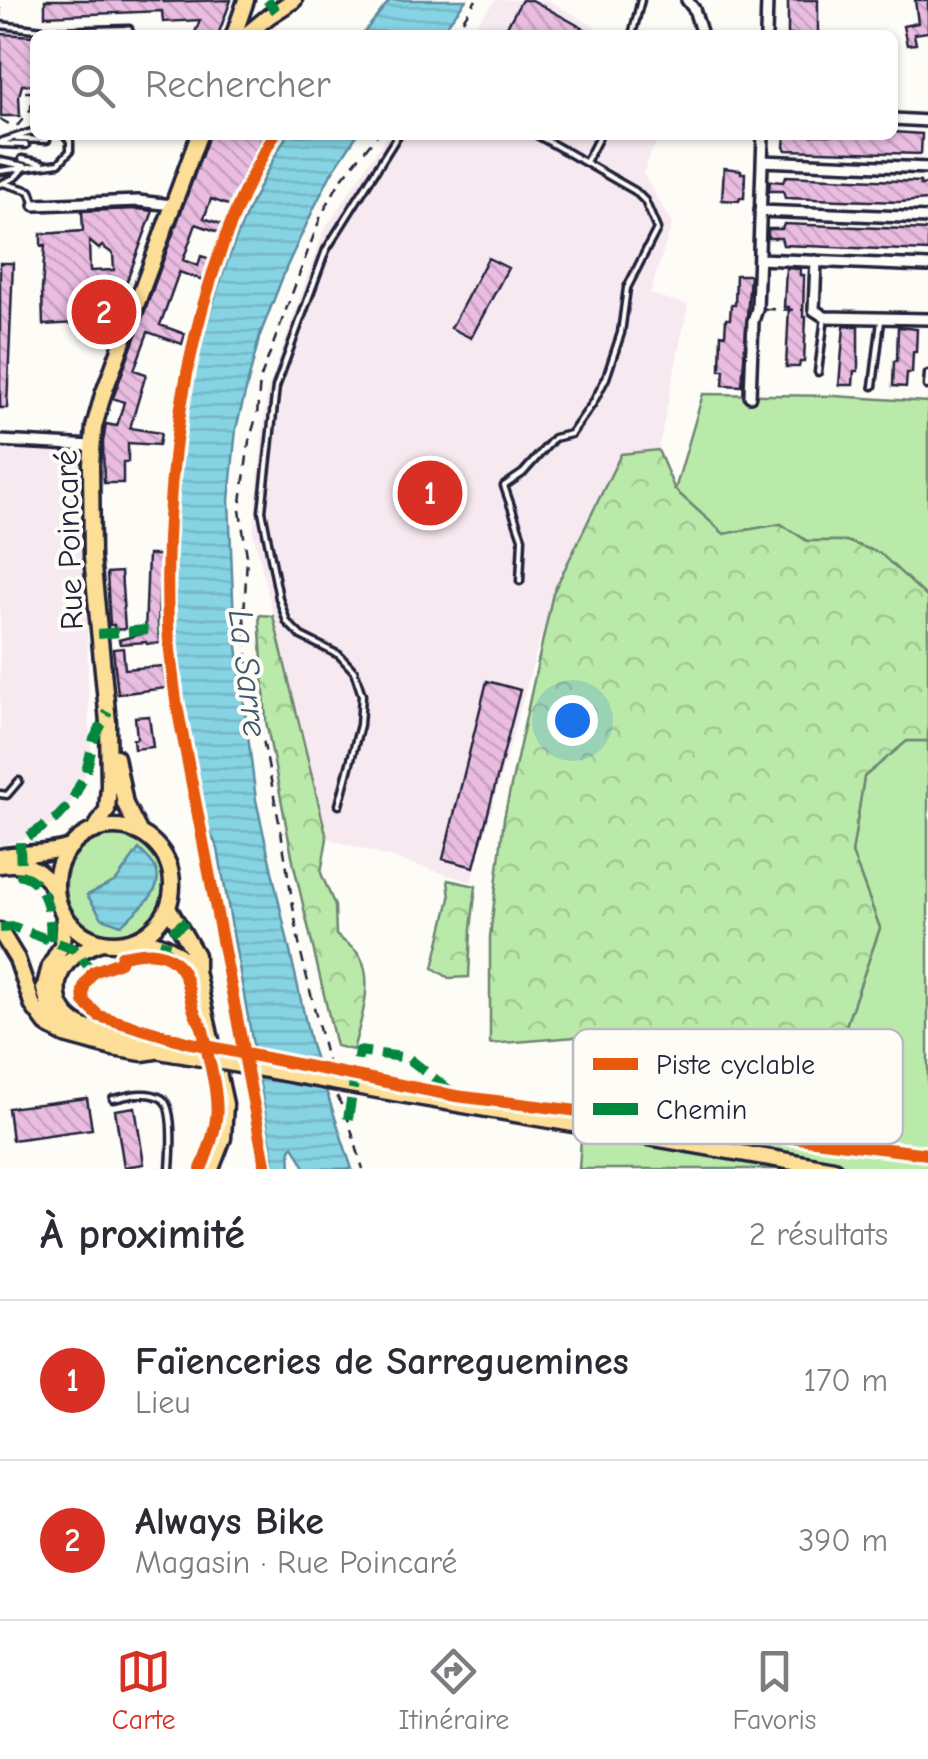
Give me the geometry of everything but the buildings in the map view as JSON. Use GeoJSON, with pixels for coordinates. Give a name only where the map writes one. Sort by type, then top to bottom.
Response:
{"type":"FeatureCollection","features":[{"type":"Feature","properties":{"kind":"main road"},"geometry":{"type":"LineString","coordinates":[[236,30],[246,0]]}},
{"type":"Feature","properties":{"kind":"main road"},"geometry":{"type":"LineString","coordinates":[[252,30],[290,1]]}},
{"type":"Feature","properties":{"kind":"main road","name":"Rue Poincaré"},"geometry":{"type":"LineString","coordinates":[[94,831],[107,810],[109,797],[108,722],[92,568],[94,428],[196,140]]}},
{"type":"Feature","properties":{"kind":"main road","name":"Rue Poincaré"},"geometry":{"type":"LineString","coordinates":[[108,722],[125,804],[140,833]]}},
{"type":"Feature","properties":{"kind":"main road"},"geometry":{"type":"LineString","coordinates":[[0,857],[57,852],[94,831],[117,827],[140,833],[166,859],[172,882],[168,906],[157,925],[139,938],[122,943],[102,942],[80,932],[64,914]]}},
{"type":"Feature","properties":{"kind":"main road"},"geometry":{"type":"LineString","coordinates":[[70,847],[59,868],[57,891],[64,914],[62,945],[46,977],[46,1000],[58,1022],[84,1040]]}},
{"type":"Feature","properties":{"kind":"main road"},"geometry":{"type":"LineString","coordinates":[[0,865],[22,863],[37,868],[57,891]]}},
{"type":"Feature","properties":{"kind":"main road"},"geometry":{"type":"LineString","coordinates":[[168,906],[196,955],[196,971],[225,1104],[222,1138],[211,1169]]}},
{"type":"Feature","properties":{"kind":"main road"},"geometry":{"type":"LineString","coordinates":[[0,931],[48,1026],[84,1040],[142,1052],[158,1050]]}},
{"type":"Feature","properties":{"kind":"main road"},"geometry":{"type":"LineString","coordinates":[[139,938],[178,951],[196,971]]}},
{"type":"Feature","properties":{"kind":"main road"},"geometry":{"type":"LineString","coordinates":[[102,942],[78,953],[67,963],[58,982],[60,1004],[88,1030],[142,1042],[158,1050],[573,1125]]}},
{"type":"Feature","properties":{"kind":"main road"},"geometry":{"type":"LineString","coordinates":[[687,1144],[834,1169]]}},
{"type":"Feature","properties":{"kind":"street"},"geometry":{"type":"LineString","coordinates":[[688,0],[700,30]]}},
{"type":"Feature","properties":{"kind":"street"},"geometry":{"type":"LineString","coordinates":[[766,30],[767,0]]}},
{"type":"Feature","properties":{"kind":"street"},"geometry":{"type":"LineString","coordinates":[[898,119],[928,121]]}},
{"type":"Feature","properties":{"kind":"street"},"geometry":{"type":"LineString","coordinates":[[750,396],[752,322],[758,308],[763,140]]}},
{"type":"Feature","properties":{"kind":"street"},"geometry":{"type":"LineString","coordinates":[[762,161],[928,168]]}},
{"type":"Feature","properties":{"kind":"street"},"geometry":{"type":"LineString","coordinates":[[35,205],[138,201],[172,205]]}},
{"type":"Feature","properties":{"kind":"street"},"geometry":{"type":"LineString","coordinates":[[760,211],[928,218]]}},
{"type":"Feature","properties":{"kind":"street"},"geometry":{"type":"LineString","coordinates":[[760,259],[928,266]]}},
{"type":"Feature","properties":{"kind":"street"},"geometry":{"type":"LineString","coordinates":[[816,261],[814,310],[825,317],[928,319]]}},
{"type":"Feature","properties":{"kind":"street"},"geometry":{"type":"LineString","coordinates":[[0,441],[93,446]]}},
{"type":"Feature","properties":{"kind":"lane"},"geometry":{"type":"LineString","coordinates":[[633,30],[641,0]]}},
{"type":"Feature","properties":{"kind":"lane"},"geometry":{"type":"LineString","coordinates":[[0,25],[33,30]]}},
{"type":"Feature","properties":{"kind":"lane"},"geometry":{"type":"LineString","coordinates":[[0,143],[30,133]]}},
{"type":"Feature","properties":{"kind":"lane"},"geometry":{"type":"LineString","coordinates":[[11,139],[30,140]]}},
{"type":"Feature","properties":{"kind":"lane"},"geometry":{"type":"LineString","coordinates":[[0,166],[12,170],[59,163],[70,151],[69,140]]}},
{"type":"Feature","properties":{"kind":"lane"},"geometry":{"type":"LineString","coordinates":[[339,805],[360,726],[362,695],[354,671],[338,655],[302,636],[287,622],[262,511],[276,387],[326,250],[395,140]]}},
{"type":"Feature","properties":{"kind":"lane"},"geometry":{"type":"LineString","coordinates":[[520,580],[522,538],[504,486],[524,474],[554,438],[571,434],[593,403],[621,333],[627,288],[657,229],[645,201],[635,191],[546,140]]}},
{"type":"Feature","properties":{"kind":"lane"},"geometry":{"type":"LineString","coordinates":[[586,162],[597,140]]}},
{"type":"Feature","properties":{"kind":"lane"},"geometry":{"type":"LineString","coordinates":[[0,143],[26,145]]}},
{"type":"Feature","properties":{"kind":"lane"},"geometry":{"type":"LineString","coordinates":[[22,160],[49,165]]}},
{"type":"Feature","properties":{"kind":"lane"},"geometry":{"type":"LineString","coordinates":[[0,166],[31,167]]}},
{"type":"Feature","properties":{"kind":"lane"},"geometry":{"type":"LineString","coordinates":[[1,184],[24,168]]}},
{"type":"Feature","properties":{"kind":"lane"},"geometry":{"type":"LineString","coordinates":[[1,184],[30,191],[35,205]]}},
{"type":"Feature","properties":{"kind":"lane"},"geometry":{"type":"LineString","coordinates":[[818,372],[825,317]]}},
{"type":"Feature","properties":{"kind":"lane"},"geometry":{"type":"LineString","coordinates":[[874,386],[882,318]]}},
{"type":"Feature","properties":{"kind":"lane"},"geometry":{"type":"LineString","coordinates":[[926,386],[928,374]]}},
{"type":"Feature","properties":{"kind":"lane"},"geometry":{"type":"LineString","coordinates":[[0,794],[7,794],[19,781]]}},
{"type":"Feature","properties":{"kind":"lane"},"geometry":{"type":"LineString","coordinates":[[113,1099],[141,1094],[162,1098],[168,1105],[170,1169]]}},
{"type":"Feature","properties":{"kind":"path"},"geometry":{"type":"LineString","coordinates":[[0,0],[0,25]]}},
{"type":"Feature","properties":{"kind":"path"},"geometry":{"type":"LineString","coordinates":[[457,30],[476,0]]}},
{"type":"Feature","properties":{"kind":"path"},"geometry":{"type":"LineString","coordinates":[[20,92],[30,92]]}},
{"type":"Feature","properties":{"kind":"path"},"geometry":{"type":"LineString","coordinates":[[0,119],[5,124],[18,124],[30,110]]}},
{"type":"Feature","properties":{"kind":"path"},"geometry":{"type":"LineString","coordinates":[[329,1070],[300,948],[247,657],[247,556],[240,510],[260,380],[321,216],[340,182],[373,140]]}},
{"type":"Feature","properties":{"kind":"path"},"geometry":{"type":"LineString","coordinates":[[758,308],[814,310]]}},
{"type":"Feature","properties":{"kind":"path"},"geometry":{"type":"LineString","coordinates":[[332,1086],[348,1118],[363,1169]]}},
{"type":"Feature","properties":{"kind":"shaded area"},"geometry":{"type":"Polygon","coordinates":[[[496,0],[548,0],[600,30],[471,30],[496,0]]]}},
{"type":"Feature","properties":{"kind":"shaded area"},"geometry":{"type":"Polygon","coordinates":[[[384,140],[657,140],[643,173],[672,224],[650,294],[688,305],[658,450],[621,454],[553,593],[471,882],[327,838],[253,532],[267,392],[323,232],[384,140]]]}},
{"type":"Feature","properties":{"kind":"shaded area"},"geometry":{"type":"Polygon","coordinates":[[[0,439],[83,443],[92,762],[61,820],[0,846],[0,439]]]}},
{"type":"Feature","properties":{"kind":"green space"},"geometry":{"type":"Polygon","coordinates":[[[703,394],[928,402],[928,598],[879,553],[846,541],[807,541],[781,524],[724,534],[675,490],[703,394]]]}},
{"type":"Feature","properties":{"kind":"green space"},"geometry":{"type":"Polygon","coordinates":[[[658,450],[675,490],[724,534],[781,524],[807,541],[846,541],[880,553],[928,598],[928,741],[907,741],[864,777],[852,853],[880,928],[845,1029],[573,1029],[573,1037],[490,1044],[490,937],[504,818],[553,593],[621,454],[658,450]]]}},
{"type":"Feature","properties":{"kind":"green space"},"geometry":{"type":"Polygon","coordinates":[[[259,615],[273,616],[327,838],[321,873],[335,906],[336,935],[358,953],[364,966],[365,1003],[353,1050],[336,1046],[294,866],[266,721],[259,615]]]}},
{"type":"Feature","properties":{"kind":"green space"},"geometry":{"type":"Polygon","coordinates":[[[907,741],[928,741],[928,1169],[579,1169],[581,1144],[903,1144],[903,1029],[845,1029],[880,928],[852,853],[864,776],[907,741]]]}},
{"type":"Feature","properties":{"kind":"green space"},"geometry":{"type":"Polygon","coordinates":[[[115,836],[134,839],[150,850],[161,866],[161,904],[150,920],[134,931],[115,934],[96,931],[80,920],[69,904],[66,885],[69,866],[80,850],[96,839],[115,836]]]}},
{"type":"Feature","properties":{"kind":"green space"},"geometry":{"type":"Polygon","coordinates":[[[448,880],[476,886],[469,977],[449,978],[433,968],[450,898],[448,880]]]}},
{"type":"Feature","properties":{"kind":"water"},"geometry":{"type":"Polygon","coordinates":[[[390,0],[466,0],[443,30],[366,30],[390,0]]]}},
{"type":"Feature","properties":{"kind":"water"},"geometry":{"type":"Polygon","coordinates":[[[284,140],[354,140],[331,174],[287,266],[260,335],[236,429],[229,500],[234,622],[256,800],[311,1045],[352,1169],[306,1169],[293,1146],[291,1169],[275,1169],[218,849],[197,791],[178,663],[173,585],[175,506],[184,428],[200,351],[222,276],[251,204],[284,140]]]}},
{"type":"Feature","properties":{"kind":"water"},"geometry":{"type":"Polygon","coordinates":[[[139,849],[158,876],[153,892],[121,925],[102,918],[87,895],[116,881],[139,849]]]}},
{"type":"Feature","properties":{"kind":"marked path"},"geometry":{"type":"LineString","coordinates":[[267,0],[276,11]]}},
{"type":"Feature","properties":{"kind":"marked path"},"geometry":{"type":"LineString","coordinates":[[98,634],[168,628]]}},
{"type":"Feature","properties":{"kind":"marked path"},"geometry":{"type":"LineString","coordinates":[[50,940],[49,911],[42,892],[37,884],[21,875],[20,842],[58,817],[71,803],[108,712]]}},
{"type":"Feature","properties":{"kind":"marked path"},"geometry":{"type":"LineString","coordinates":[[166,956],[168,951],[163,948],[167,936],[186,921]]}},
{"type":"Feature","properties":{"kind":"marked path"},"geometry":{"type":"LineString","coordinates":[[0,928],[14,927],[74,949],[93,972]]}},
{"type":"Feature","properties":{"kind":"marked path"},"geometry":{"type":"LineString","coordinates":[[348,1119],[359,1051],[408,1058],[449,1090]]}},
{"type":"Feature","properties":{"kind":"cycle path"},"geometry":{"type":"LineString","coordinates":[[266,1169],[176,701],[167,562],[177,435],[202,310],[221,249],[271,140]]}},
{"type":"Feature","properties":{"kind":"cycle path"},"geometry":{"type":"LineString","coordinates":[[162,954],[179,966],[185,978],[207,1046],[99,1016],[84,1002],[85,984],[93,972],[120,962],[122,956],[162,954]]}},
{"type":"Feature","properties":{"kind":"cycle path"},"geometry":{"type":"LineString","coordinates":[[201,1169],[217,1113],[207,1046]]}},
{"type":"Feature","properties":{"kind":"cycle path"},"geometry":{"type":"LineString","coordinates":[[207,1046],[456,1096],[573,1110]]}},
{"type":"Feature","properties":{"kind":"cycle path"},"geometry":{"type":"LineString","coordinates":[[847,1144],[928,1154]]}},
{"type":"Feature","properties":{"kind":"place","name":"Always Bike"},"geometry":{"type":"Point","coordinates":[104,312]}},
{"type":"Feature","properties":{"kind":"place","name":"Faïenceries de Sarreguemines"},"geometry":{"type":"Point","coordinates":[430,493]}},
{"type":"Feature","properties":{"kind":"water label","name":"La Sarre"},"geometry":{"type":"Point","coordinates":[248,673]}}]}
